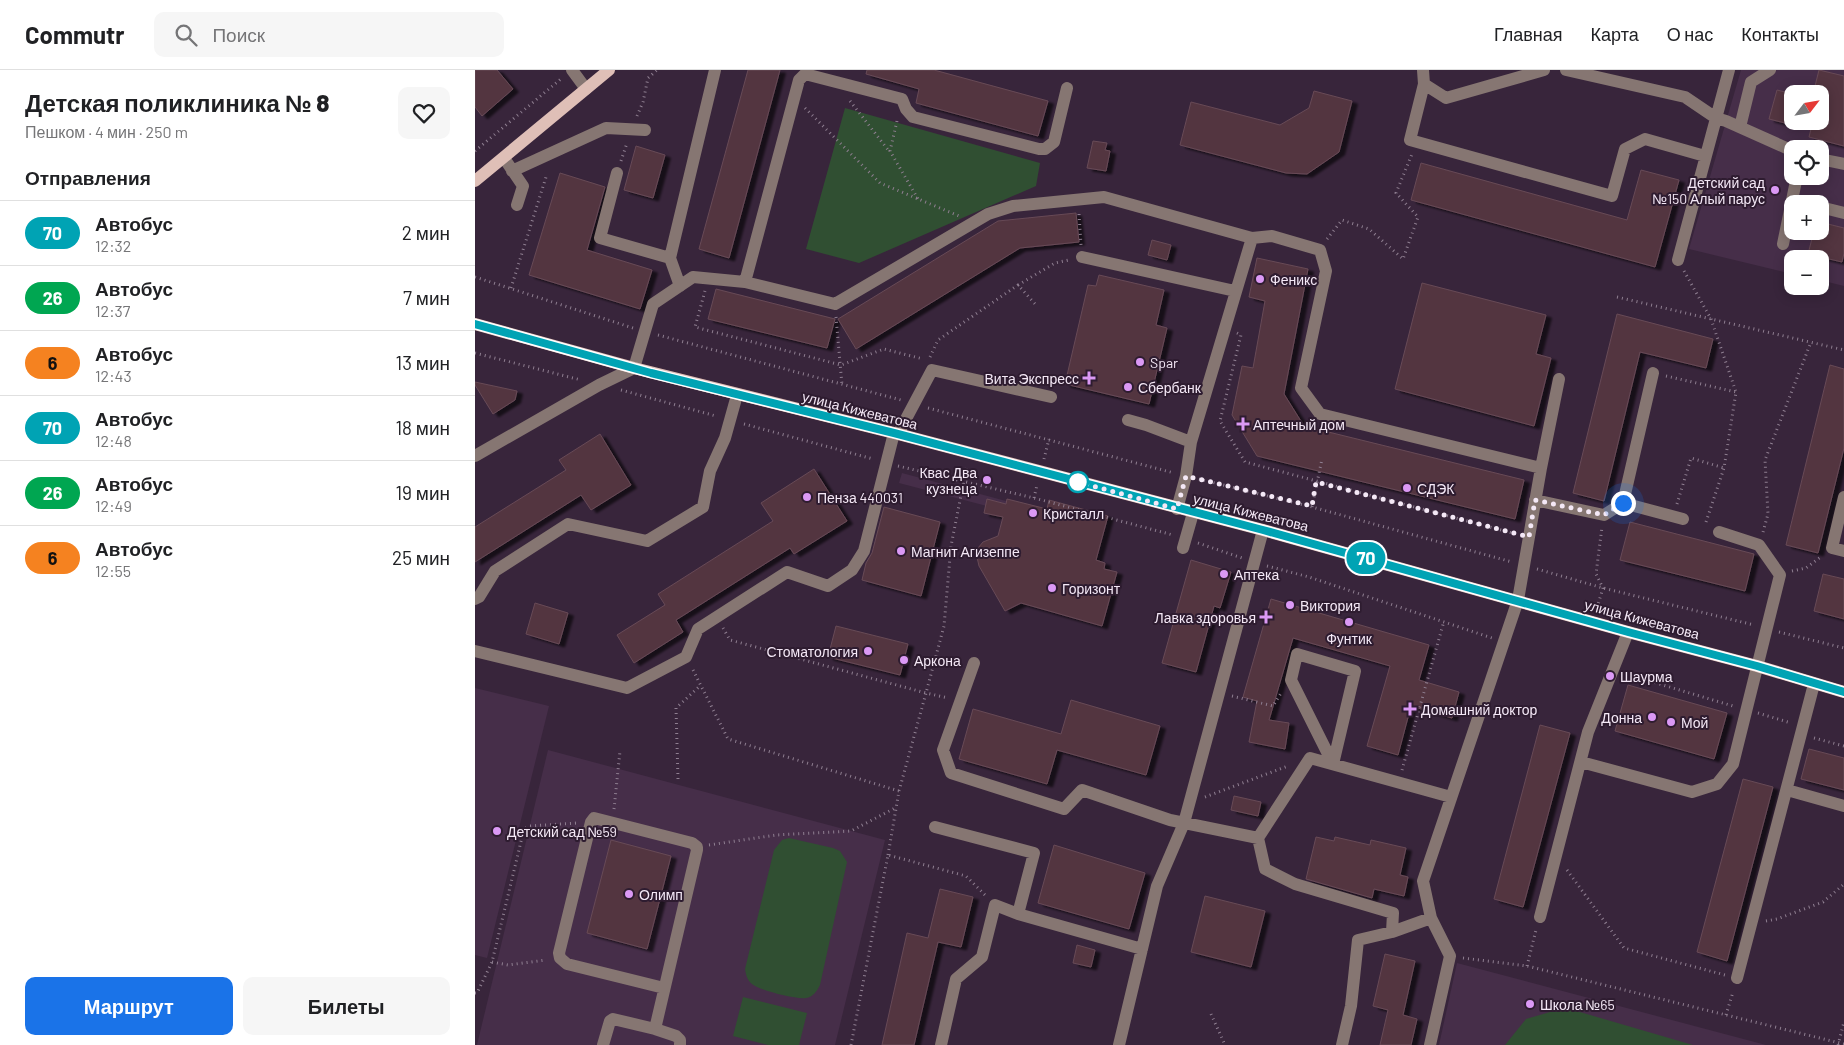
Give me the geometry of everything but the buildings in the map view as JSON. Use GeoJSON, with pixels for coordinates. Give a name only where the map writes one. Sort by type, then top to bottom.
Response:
{"type":"FeatureCollection","features":[{"type":"Feature","properties":{"kind":"main road"},"geometry":{"type":"LineString","coordinates":[[475,181],[609,70]]}},
{"type":"Feature","properties":{"kind":"main road","name":"улица Кижеватова"},"geometry":{"type":"LineString","coordinates":[[475,324],[737,395],[896,434],[1263,530],[1757,666],[1844,692]]}},
{"type":"Feature","properties":{"kind":"street"},"geometry":{"type":"LineString","coordinates":[[680,286],[669,258],[715,70]]}},
{"type":"Feature","properties":{"kind":"street"},"geometry":{"type":"LineString","coordinates":[[1423,70],[1424,84],[1410,140],[1612,196],[1625,149],[1645,139],[1705,156]]}},
{"type":"Feature","properties":{"kind":"street"},"geometry":{"type":"LineString","coordinates":[[1424,84],[1446,98],[1544,70]]}},
{"type":"Feature","properties":{"kind":"street"},"geometry":{"type":"LineString","coordinates":[[1566,70],[1685,97],[1716,118],[1784,147]]}},
{"type":"Feature","properties":{"kind":"street"},"geometry":{"type":"LineString","coordinates":[[1678,260],[1729,70]]}},
{"type":"Feature","properties":{"kind":"street"},"geometry":{"type":"LineString","coordinates":[[1739,127],[1751,82],[1770,70]]}},
{"type":"Feature","properties":{"kind":"street"},"geometry":{"type":"LineString","coordinates":[[568,73],[586,89]]}},
{"type":"Feature","properties":{"kind":"street"},"geometry":{"type":"LineString","coordinates":[[745,282],[799,80],[805,74],[902,99],[906,109],[913,117],[1039,149],[1045,149],[1053,142],[1067,88]]}},
{"type":"Feature","properties":{"kind":"street"},"geometry":{"type":"LineString","coordinates":[[512,171],[605,128],[645,130]]}},
{"type":"Feature","properties":{"kind":"street"},"geometry":{"type":"LineString","coordinates":[[504,158],[523,186],[517,205]]}},
{"type":"Feature","properties":{"kind":"street"},"geometry":{"type":"LineString","coordinates":[[1829,161],[1844,164]]}},
{"type":"Feature","properties":{"kind":"street"},"geometry":{"type":"LineString","coordinates":[[617,173],[600,238],[669,258]]}},
{"type":"Feature","properties":{"kind":"street"},"geometry":{"type":"LineString","coordinates":[[475,456],[599,385],[634,368],[653,304],[693,277],[745,282],[835,304],[987,214],[1013,206],[1104,197],[1252,238],[1273,236],[1320,250],[1325,271],[1301,388],[1321,414],[1541,468]]}},
{"type":"Feature","properties":{"kind":"street"},"geometry":{"type":"LineString","coordinates":[[1829,209],[1844,213]]}},
{"type":"Feature","properties":{"kind":"street"},"geometry":{"type":"LineString","coordinates":[[1177,509],[1186,476],[1191,442],[1252,238]]}},
{"type":"Feature","properties":{"kind":"street"},"geometry":{"type":"LineString","coordinates":[[1783,244],[1784,239]]}},
{"type":"Feature","properties":{"kind":"street"},"geometry":{"type":"LineString","coordinates":[[1082,257],[1235,291]]}},
{"type":"Feature","properties":{"kind":"street"},"geometry":{"type":"LineString","coordinates":[[475,651],[627,688],[686,656],[698,628],[787,572],[828,586],[852,570],[864,551],[885,462],[896,434],[931,370],[1051,398]]}},
{"type":"Feature","properties":{"kind":"street"},"geometry":{"type":"LineString","coordinates":[[1535,500],[1604,515],[1623,503],[1653,373]]}},
{"type":"Feature","properties":{"kind":"street"},"geometry":{"type":"LineString","coordinates":[[1430,1045],[1450,956],[1431,918],[1423,881],[1517,600],[1559,379]]}},
{"type":"Feature","properties":{"kind":"street"},"geometry":{"type":"LineString","coordinates":[[475,599],[479,597],[495,571],[568,524],[647,541],[703,507],[710,471],[725,438],[737,395]]}},
{"type":"Feature","properties":{"kind":"street"},"geometry":{"type":"LineString","coordinates":[[1128,420],[1146,424],[1191,442]]}},
{"type":"Feature","properties":{"kind":"street"},"geometry":{"type":"LineString","coordinates":[[1838,549],[1844,497]]}},
{"type":"Feature","properties":{"kind":"street"},"geometry":{"type":"LineString","coordinates":[[1623,503],[1678,518]]}},
{"type":"Feature","properties":{"kind":"street"},"geometry":{"type":"LineString","coordinates":[[1184,543],[1193,513]]}},
{"type":"Feature","properties":{"kind":"street"},"geometry":{"type":"LineString","coordinates":[[1119,1045],[1157,886],[1184,823],[1263,530]]}},
{"type":"Feature","properties":{"kind":"street"},"geometry":{"type":"LineString","coordinates":[[1581,762],[1692,792],[1717,784],[1733,764],[1765,628],[1780,575],[1759,544],[1719,532]]}},
{"type":"Feature","properties":{"kind":"street"},"geometry":{"type":"LineString","coordinates":[[1540,917],[1588,732],[1628,632]]}},
{"type":"Feature","properties":{"kind":"street"},"geometry":{"type":"LineString","coordinates":[[1297,654],[1355,671],[1333,764],[1291,680],[1297,654]]}},
{"type":"Feature","properties":{"kind":"street"},"geometry":{"type":"LineString","coordinates":[[974,664],[943,750],[951,773],[1064,809],[1083,790],[1170,820],[1259,838]]}},
{"type":"Feature","properties":{"kind":"street"},"geometry":{"type":"LineString","coordinates":[[1737,978],[1814,684]]}},
{"type":"Feature","properties":{"kind":"street"},"geometry":{"type":"LineString","coordinates":[[1392,932],[1393,913],[1295,884],[1265,869],[1259,838],[1310,758],[1451,798]]}},
{"type":"Feature","properties":{"kind":"street"},"geometry":{"type":"LineString","coordinates":[[1787,790],[1844,806]]}},
{"type":"Feature","properties":{"kind":"street"},"geometry":{"type":"LineString","coordinates":[[655,1029],[697,847],[692,843],[594,818],[591,822],[559,953],[560,958],[567,964],[664,988]]}},
{"type":"Feature","properties":{"kind":"street"},"geometry":{"type":"LineString","coordinates":[[935,827],[1034,853],[1018,914]]}},
{"type":"Feature","properties":{"kind":"street"},"geometry":{"type":"LineString","coordinates":[[941,1045],[957,979],[982,957],[995,905],[1018,914],[1142,949]]}},
{"type":"Feature","properties":{"kind":"street"},"geometry":{"type":"LineString","coordinates":[[1342,1045],[1351,1006],[1358,940],[1392,932],[1431,918]]}},
{"type":"Feature","properties":{"kind":"street"},"geometry":{"type":"LineString","coordinates":[[603,1045],[609,1021],[613,1018],[676,1036],[680,1040],[679,1045]]}},
{"type":"Feature","properties":{"kind":"path"},"geometry":{"type":"LineString","coordinates":[[643,102],[649,78],[657,70]]}},
{"type":"Feature","properties":{"kind":"path"},"geometry":{"type":"LineString","coordinates":[[475,151],[568,73]]}},
{"type":"Feature","properties":{"kind":"path"},"geometry":{"type":"LineString","coordinates":[[834,81],[890,152],[919,199]]}},
{"type":"Feature","properties":{"kind":"path"},"geometry":{"type":"LineString","coordinates":[[795,98],[880,183],[973,222]]}},
{"type":"Feature","properties":{"kind":"path"},"geometry":{"type":"LineString","coordinates":[[890,152],[902,99]]}},
{"type":"Feature","properties":{"kind":"path"},"geometry":{"type":"LineString","coordinates":[[1320,250],[1342,220],[1369,229],[1403,258],[1418,217],[1396,193],[1417,142]]}},
{"type":"Feature","properties":{"kind":"path"},"geometry":{"type":"LineString","coordinates":[[511,288],[547,174]]}},
{"type":"Feature","properties":{"kind":"path"},"geometry":{"type":"LineString","coordinates":[[928,360],[938,340],[1018,285],[1055,263],[1082,257],[1079,200]]}},
{"type":"Feature","properties":{"kind":"path"},"geometry":{"type":"LineString","coordinates":[[1678,260],[1711,319],[1736,392],[1724,468],[1705,527]]}},
{"type":"Feature","properties":{"kind":"path"},"geometry":{"type":"LineString","coordinates":[[475,277],[644,332],[1186,476],[1312,506],[1603,588],[1844,648]]}},
{"type":"Feature","properties":{"kind":"path"},"geometry":{"type":"LineString","coordinates":[[708,279],[695,327],[841,365],[884,349],[937,362]]}},
{"type":"Feature","properties":{"kind":"path"},"geometry":{"type":"LineString","coordinates":[[1018,285],[1037,306]]}},
{"type":"Feature","properties":{"kind":"path"},"geometry":{"type":"LineString","coordinates":[[1617,297],[1844,350]]}},
{"type":"Feature","properties":{"kind":"path"},"geometry":{"type":"LineString","coordinates":[[835,304],[842,385]]}},
{"type":"Feature","properties":{"kind":"path"},"geometry":{"type":"LineString","coordinates":[[1225,330],[1241,335],[1220,421],[1245,462],[1529,537]]}},
{"type":"Feature","properties":{"kind":"path"},"geometry":{"type":"LineString","coordinates":[[1759,544],[1769,514],[1765,460],[1811,342]]}},
{"type":"Feature","properties":{"kind":"path"},"geometry":{"type":"LineString","coordinates":[[475,352],[964,483],[1034,498],[1184,543],[1309,577],[1504,642]]}},
{"type":"Feature","properties":{"kind":"path"},"geometry":{"type":"LineString","coordinates":[[1653,373],[1736,392]]}},
{"type":"Feature","properties":{"kind":"path"},"geometry":{"type":"LineString","coordinates":[[1042,465],[1049,439]]}},
{"type":"Feature","properties":{"kind":"path"},"geometry":{"type":"LineString","coordinates":[[851,1045],[899,791],[944,626],[951,546],[968,453]]}},
{"type":"Feature","properties":{"kind":"path"},"geometry":{"type":"LineString","coordinates":[[1678,518],[1691,458],[1724,468]]}},
{"type":"Feature","properties":{"kind":"path"},"geometry":{"type":"LineString","coordinates":[[1312,506],[1322,459]]}},
{"type":"Feature","properties":{"kind":"path"},"geometry":{"type":"LineString","coordinates":[[1034,498],[1038,482]]}},
{"type":"Feature","properties":{"kind":"path"},"geometry":{"type":"LineString","coordinates":[[1596,574],[1604,515]]}},
{"type":"Feature","properties":{"kind":"path"},"geometry":{"type":"LineString","coordinates":[[1780,575],[1806,568],[1838,549]]}},
{"type":"Feature","properties":{"kind":"path"},"geometry":{"type":"LineString","coordinates":[[1398,782],[1444,621]]}},
{"type":"Feature","properties":{"kind":"path"},"geometry":{"type":"LineString","coordinates":[[730,640],[961,701]]}},
{"type":"Feature","properties":{"kind":"path"},"geometry":{"type":"LineString","coordinates":[[686,656],[728,739],[899,791]]}},
{"type":"Feature","properties":{"kind":"path"},"geometry":{"type":"LineString","coordinates":[[1613,670],[1779,719]]}},
{"type":"Feature","properties":{"kind":"path"},"geometry":{"type":"LineString","coordinates":[[678,779],[676,708],[701,685]]}},
{"type":"Feature","properties":{"kind":"path"},"geometry":{"type":"LineString","coordinates":[[1243,698],[1273,706],[1276,701]]}},
{"type":"Feature","properties":{"kind":"path"},"geometry":{"type":"LineString","coordinates":[[1801,735],[1844,746]]}},
{"type":"Feature","properties":{"kind":"path"},"geometry":{"type":"LineString","coordinates":[[612,822],[620,751]]}},
{"type":"Feature","properties":{"kind":"path"},"geometry":{"type":"LineString","coordinates":[[1190,802],[1310,758]]}},
{"type":"Feature","properties":{"kind":"path"},"geometry":{"type":"LineString","coordinates":[[697,847],[776,835],[851,830],[897,807]]}},
{"type":"Feature","properties":{"kind":"path"},"geometry":{"type":"LineString","coordinates":[[475,993],[477,994],[492,962],[524,830],[530,826],[591,822]]}},
{"type":"Feature","properties":{"kind":"path"},"geometry":{"type":"LineString","coordinates":[[888,855],[965,876],[995,905]]}},
{"type":"Feature","properties":{"kind":"path"},"geometry":{"type":"LineString","coordinates":[[1556,856],[1624,948],[1737,978],[1727,1015]]}},
{"type":"Feature","properties":{"kind":"path"},"geometry":{"type":"LineString","coordinates":[[1751,924],[1777,919],[1823,902],[1844,882]]}},
{"type":"Feature","properties":{"kind":"path"},"geometry":{"type":"LineString","coordinates":[[1527,966],[1540,917]]}},
{"type":"Feature","properties":{"kind":"path"},"geometry":{"type":"LineString","coordinates":[[1450,956],[1527,966],[1844,1044]]}},
{"type":"Feature","properties":{"kind":"path"},"geometry":{"type":"LineString","coordinates":[[492,962],[508,965],[560,958]]}},
{"type":"Feature","properties":{"kind":"path"},"geometry":{"type":"LineString","coordinates":[[1211,1014],[1225,1045]]}},
{"type":"Feature","properties":{"kind":"path"},"geometry":{"type":"LineString","coordinates":[[1838,1044],[1844,1022]]}},
{"type":"Feature","properties":{"kind":"shaded area","name":"Детский сад №150 Алый парус"},"geometry":{"type":"Polygon","coordinates":[[[1741,70],[1844,70],[1844,286],[1829,282],[1829,250],[1784,250],[1784,272],[1689,249],[1741,70]]]}},
{"type":"Feature","properties":{"kind":"shaded area"},"geometry":{"type":"Polygon","coordinates":[[[902,473],[1028,507],[1025,516],[899,483],[902,473]]]}},
{"type":"Feature","properties":{"kind":"shaded area","name":"Детский сад №59"},"geometry":{"type":"Polygon","coordinates":[[[475,688],[549,706],[487,958],[475,955],[475,688]]]}},
{"type":"Feature","properties":{"kind":"shaded area"},"geometry":{"type":"Polygon","coordinates":[[[548,750],[885,840],[835,1045],[477,1045],[548,750]]]}},
{"type":"Feature","properties":{"kind":"shaded area","name":"Школа №65"},"geometry":{"type":"Polygon","coordinates":[[[1457,963],[1766,1045],[1439,1045],[1457,963]]]}},
{"type":"Feature","properties":{"kind":"green space"},"geometry":{"type":"Polygon","coordinates":[[[845,108],[1040,163],[1036,186],[859,263],[806,249],[845,108]]]}},
{"type":"Feature","properties":{"kind":"green space"},"geometry":{"type":"Polygon","coordinates":[[[789,838],[833,848],[840,851],[847,862],[820,985],[815,993],[806,998],[769,992],[756,986],[748,979],[745,969],[774,850],[782,840],[789,838]]]}},
{"type":"Feature","properties":{"kind":"green space"},"geometry":{"type":"Polygon","coordinates":[[[743,997],[807,1013],[799,1045],[768,1045],[733,1036],[743,997]]]}},
{"type":"Feature","properties":{"kind":"green space"},"geometry":{"type":"Polygon","coordinates":[[[1573,1010],[1693,1045],[1505,1045],[1526,1019],[1550,1012],[1573,1010]]]}},
{"type":"Feature","properties":{"kind":"bus line","name":"70"},"geometry":{"type":"LineString","coordinates":[[475,324],[651,373],[894,433],[1059,478],[1263,530],[1757,666],[1844,692]]}},
{"type":"Feature","properties":{"kind":"place","name":"Детский сад №150 Алый парус"},"geometry":{"type":"Point","coordinates":[1775,190]}},
{"type":"Feature","properties":{"kind":"place","name":"Феникс"},"geometry":{"type":"Point","coordinates":[1260,279]}},
{"type":"Feature","properties":{"kind":"place","name":"Spar"},"geometry":{"type":"Point","coordinates":[1140,362]}},
{"type":"Feature","properties":{"kind":"place","name":"Вита Экспресс"},"geometry":{"type":"Point","coordinates":[1089,378]}},
{"type":"Feature","properties":{"kind":"place","name":"Сбербанк"},"geometry":{"type":"Point","coordinates":[1128,387]}},
{"type":"Feature","properties":{"kind":"place","name":"Аптечный дом"},"geometry":{"type":"Point","coordinates":[1243,424]}},
{"type":"Feature","properties":{"kind":"place","name":"Квас Два кузнеца"},"geometry":{"type":"Point","coordinates":[987,480]}},
{"type":"Feature","properties":{"kind":"place","name":"СДЭК"},"geometry":{"type":"Point","coordinates":[1407,488]}},
{"type":"Feature","properties":{"kind":"place","name":"Пенза 440031"},"geometry":{"type":"Point","coordinates":[807,497]}},
{"type":"Feature","properties":{"kind":"place","name":"Кристалл"},"geometry":{"type":"Point","coordinates":[1033,513]}},
{"type":"Feature","properties":{"kind":"place","name":"Магнит Агизеппе"},"geometry":{"type":"Point","coordinates":[901,551]}},
{"type":"Feature","properties":{"kind":"place","name":"Аптека"},"geometry":{"type":"Point","coordinates":[1224,574]}},
{"type":"Feature","properties":{"kind":"place","name":"Горизонт"},"geometry":{"type":"Point","coordinates":[1052,588]}},
{"type":"Feature","properties":{"kind":"place","name":"Виктория"},"geometry":{"type":"Point","coordinates":[1290,605]}},
{"type":"Feature","properties":{"kind":"place","name":"Лавка здоровья"},"geometry":{"type":"Point","coordinates":[1266,617]}},
{"type":"Feature","properties":{"kind":"place","name":"Фунтик"},"geometry":{"type":"Point","coordinates":[1349,622]}},
{"type":"Feature","properties":{"kind":"place","name":"Стоматология"},"geometry":{"type":"Point","coordinates":[868,651]}},
{"type":"Feature","properties":{"kind":"place","name":"Аркона"},"geometry":{"type":"Point","coordinates":[904,660]}},
{"type":"Feature","properties":{"kind":"place","name":"Шаурма"},"geometry":{"type":"Point","coordinates":[1610,676]}},
{"type":"Feature","properties":{"kind":"place","name":"Домашний доктор"},"geometry":{"type":"Point","coordinates":[1410,709]}},
{"type":"Feature","properties":{"kind":"place","name":"Донна"},"geometry":{"type":"Point","coordinates":[1652,717]}},
{"type":"Feature","properties":{"kind":"place","name":"Мой"},"geometry":{"type":"Point","coordinates":[1671,722]}},
{"type":"Feature","properties":{"kind":"place","name":"Детский сад №59"},"geometry":{"type":"Point","coordinates":[497,831]}},
{"type":"Feature","properties":{"kind":"place","name":"Олимп"},"geometry":{"type":"Point","coordinates":[629,894]}},
{"type":"Feature","properties":{"kind":"place","name":"Школа №65"},"geometry":{"type":"Point","coordinates":[1530,1004]}},
{"type":"Feature","properties":{"kind":"route"},"geometry":{"type":"LineString","coordinates":[[1078,482],[1177,509],[1186,476],[1312,506],[1316,482],[1529,537],[1535,500],[1604,515],[1623,503]]}}]}
